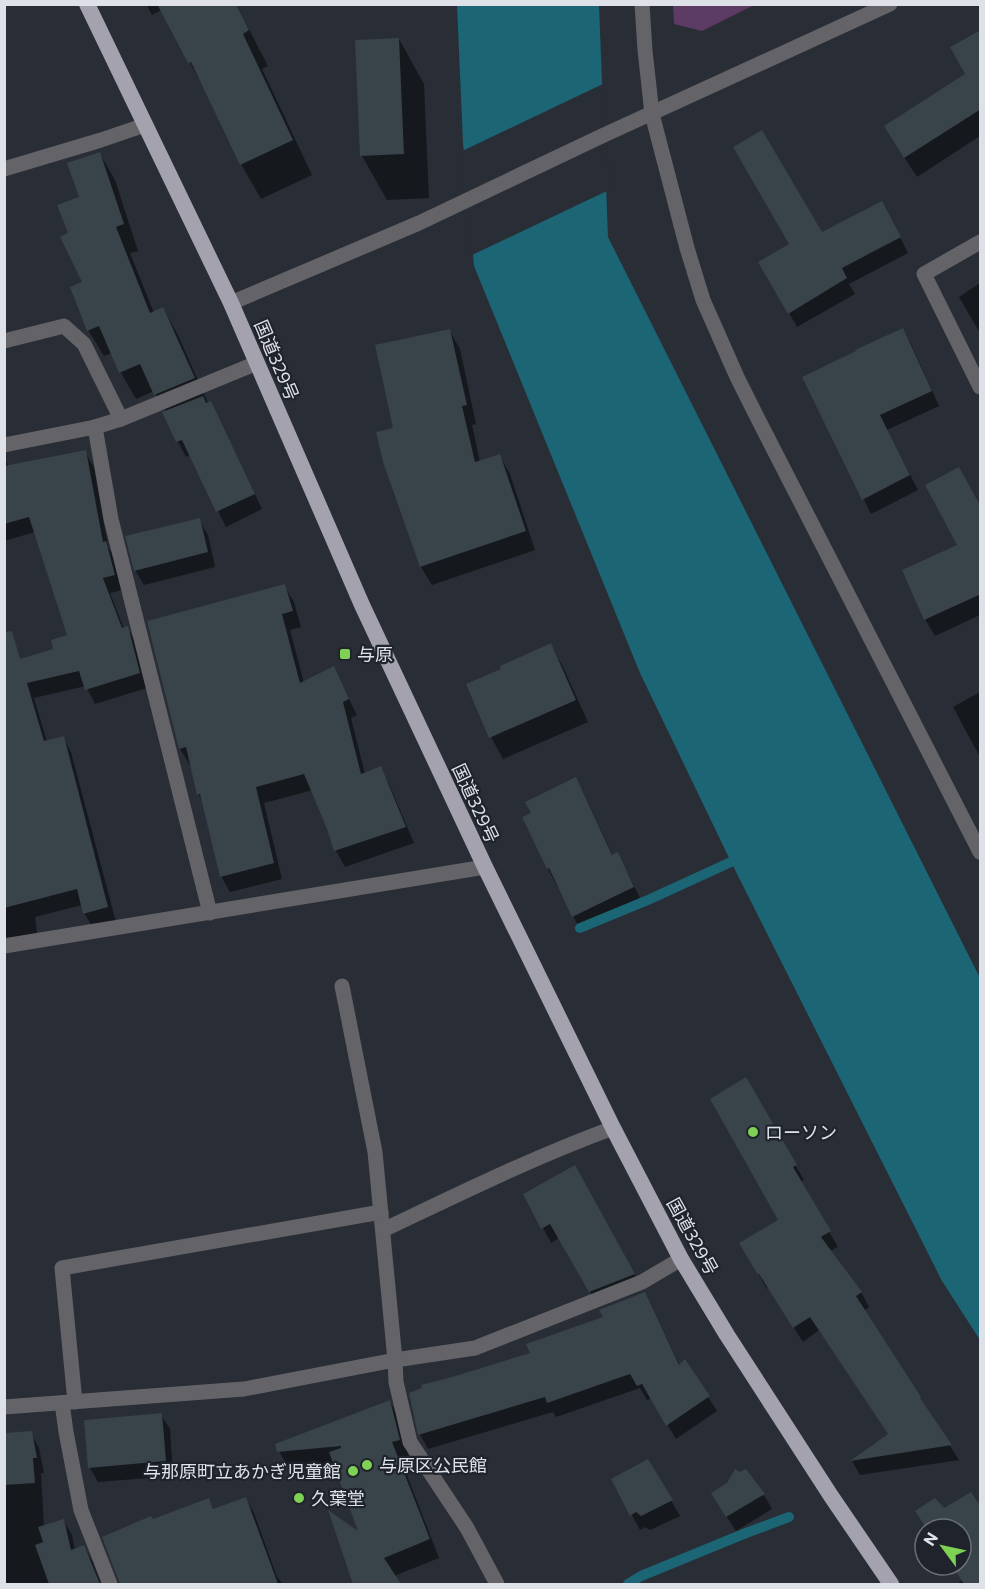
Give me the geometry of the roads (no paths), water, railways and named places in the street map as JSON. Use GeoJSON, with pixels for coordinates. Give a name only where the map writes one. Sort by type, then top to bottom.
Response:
{"type":"FeatureCollection","features":[{"type":"Feature","properties":{"kind":"highway","name":"国道329号"},"geometry":{"type":"LineString","coordinates":[[87,4],[231,303],[362,605],[485,867],[614,1128],[681,1259],[733,1346],[891,1584]]}},
{"type":"Feature","properties":{"kind":"street"},"geometry":{"type":"LineString","coordinates":[[642,4],[652,114],[703,300],[737,377],[977,835],[981,852]]}},
{"type":"Feature","properties":{"kind":"street"},"geometry":{"type":"LineString","coordinates":[[231,303],[419,223],[890,4]]}},
{"type":"Feature","properties":{"kind":"street"},"geometry":{"type":"LineString","coordinates":[[4,169],[145,125]]}},
{"type":"Feature","properties":{"kind":"street"},"geometry":{"type":"LineString","coordinates":[[981,242],[924,274],[981,387]]}},
{"type":"Feature","properties":{"kind":"street"},"geometry":{"type":"LineString","coordinates":[[4,341],[64,326],[84,344],[121,419]]}},
{"type":"Feature","properties":{"kind":"street"},"geometry":{"type":"LineString","coordinates":[[4,445],[95,427],[121,419],[257,363]]}},
{"type":"Feature","properties":{"kind":"street"},"geometry":{"type":"LineString","coordinates":[[95,427],[111,519],[210,913]]}},
{"type":"Feature","properties":{"kind":"street"},"geometry":{"type":"LineString","coordinates":[[4,946],[485,867]]}},
{"type":"Feature","properties":{"kind":"street"},"geometry":{"type":"LineString","coordinates":[[342,986],[375,1152],[396,1382],[410,1442],[467,1528],[497,1584]]}},
{"type":"Feature","properties":{"kind":"street"},"geometry":{"type":"LineString","coordinates":[[383,1230],[567,1144],[614,1128]]}},
{"type":"Feature","properties":{"kind":"street"},"geometry":{"type":"LineString","coordinates":[[110,1584],[81,1510],[66,1432],[68,1402],[62,1268],[381,1212]]}},
{"type":"Feature","properties":{"kind":"street"},"geometry":{"type":"LineString","coordinates":[[4,1407],[244,1389],[395,1360],[475,1348],[642,1282],[681,1259]]}},
{"type":"Feature","properties":{"kind":"water"},"geometry":{"type":"Polygon","coordinates":[[[457,5],[599,5],[608,237],[980,978],[980,1340],[942,1281],[731,862],[640,673],[474,266],[463,143],[457,5]]]}},
{"type":"Feature","properties":{"kind":"waterway"},"geometry":{"type":"LineString","coordinates":[[580,928],[731,862]]}},
{"type":"Feature","properties":{"kind":"waterway"},"geometry":{"type":"LineString","coordinates":[[628,1584],[641,1576],[789,1517]]}},
{"type":"Feature","properties":{"kind":"place","name":"与原"},"geometry":{"type":"Point","coordinates":[345,654]}},
{"type":"Feature","properties":{"kind":"place","name":"ローソン"},"geometry":{"type":"Point","coordinates":[753,1132]}},
{"type":"Feature","properties":{"kind":"place","name":"与原区公民館"},"geometry":{"type":"Point","coordinates":[367,1465]}},
{"type":"Feature","properties":{"kind":"place","name":"与那原町立あかぎ児童館"},"geometry":{"type":"Point","coordinates":[353,1471]}},
{"type":"Feature","properties":{"kind":"place","name":"久葉堂"},"geometry":{"type":"Point","coordinates":[299,1498]}}]}
